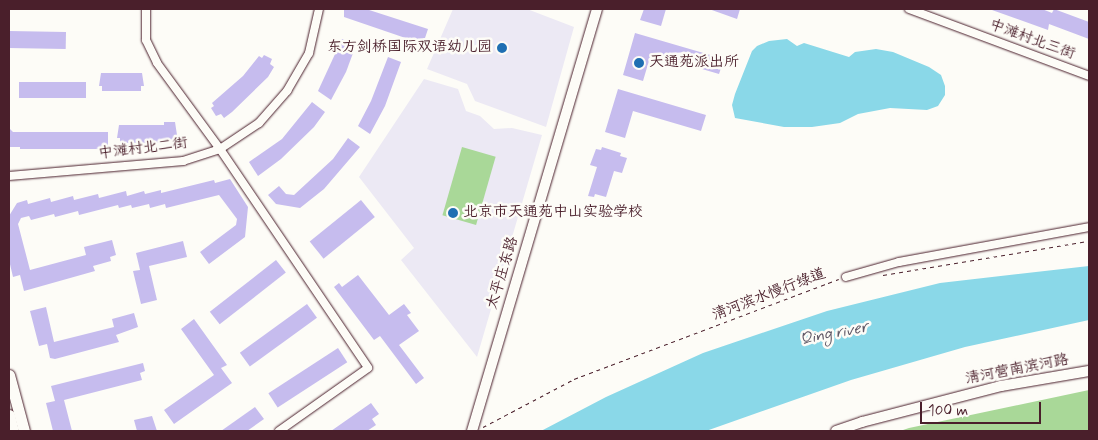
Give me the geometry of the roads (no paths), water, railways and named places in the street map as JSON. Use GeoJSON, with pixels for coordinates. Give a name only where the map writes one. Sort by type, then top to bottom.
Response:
{"type":"FeatureCollection","features":[{"type":"Feature","properties":{"kind":"main road"},"geometry":{"type":"LineString","coordinates":[[10,381],[24,431]]}},
{"type":"Feature","properties":{"kind":"main road"},"geometry":{"type":"LineString","coordinates":[[9,415],[13,431]]}},
{"type":"Feature","properties":{"kind":"street"},"geometry":{"type":"LineString","coordinates":[[146,9],[146,40],[157,63],[220,149],[368,368],[280,431]]}},
{"type":"Feature","properties":{"kind":"street","name":"中滩村北二街"},"geometry":{"type":"LineString","coordinates":[[9,176],[183,161],[220,149],[259,123],[287,91],[309,53],[319,9]]}},
{"type":"Feature","properties":{"kind":"street","name":"太平庄东路"},"geometry":{"type":"LineString","coordinates":[[472,431],[597,9]]}},
{"type":"Feature","properties":{"kind":"street","name":"中滩村北三街"},"geometry":{"type":"LineString","coordinates":[[909,9],[1089,76]]}},
{"type":"Feature","properties":{"kind":"street"},"geometry":{"type":"LineString","coordinates":[[846,277],[899,262],[1089,227]]}},
{"type":"Feature","properties":{"kind":"street","name":"清河营南滨河路"},"geometry":{"type":"LineString","coordinates":[[836,431],[862,422],[1001,386],[1089,371]]}},
{"type":"Feature","properties":{"kind":"water"},"geometry":{"type":"Polygon","coordinates":[[[787,39],[797,46],[804,43],[849,57],[855,52],[876,49],[893,52],[929,67],[941,75],[945,86],[945,95],[938,106],[927,110],[890,108],[858,114],[840,123],[812,127],[784,127],[735,118],[732,105],[752,51],[757,46],[769,41],[787,39]]]}},
{"type":"Feature","properties":{"kind":"water","name":"Qing river"},"geometry":{"type":"Polygon","coordinates":[[[1089,266],[1089,320],[965,347],[851,380],[706,431],[541,431],[606,397],[703,353],[827,311],[940,283],[1089,266]]]}},
{"type":"Feature","properties":{"kind":"place","name":"东方剑桥国际双语幼儿园"},"geometry":{"type":"Point","coordinates":[502,48]}},
{"type":"Feature","properties":{"kind":"place","name":"天通苑派出所"},"geometry":{"type":"Point","coordinates":[639,63]}},
{"type":"Feature","properties":{"kind":"place","name":"北京市天通苑中山实验学校"},"geometry":{"type":"Point","coordinates":[453,213]}}]}
